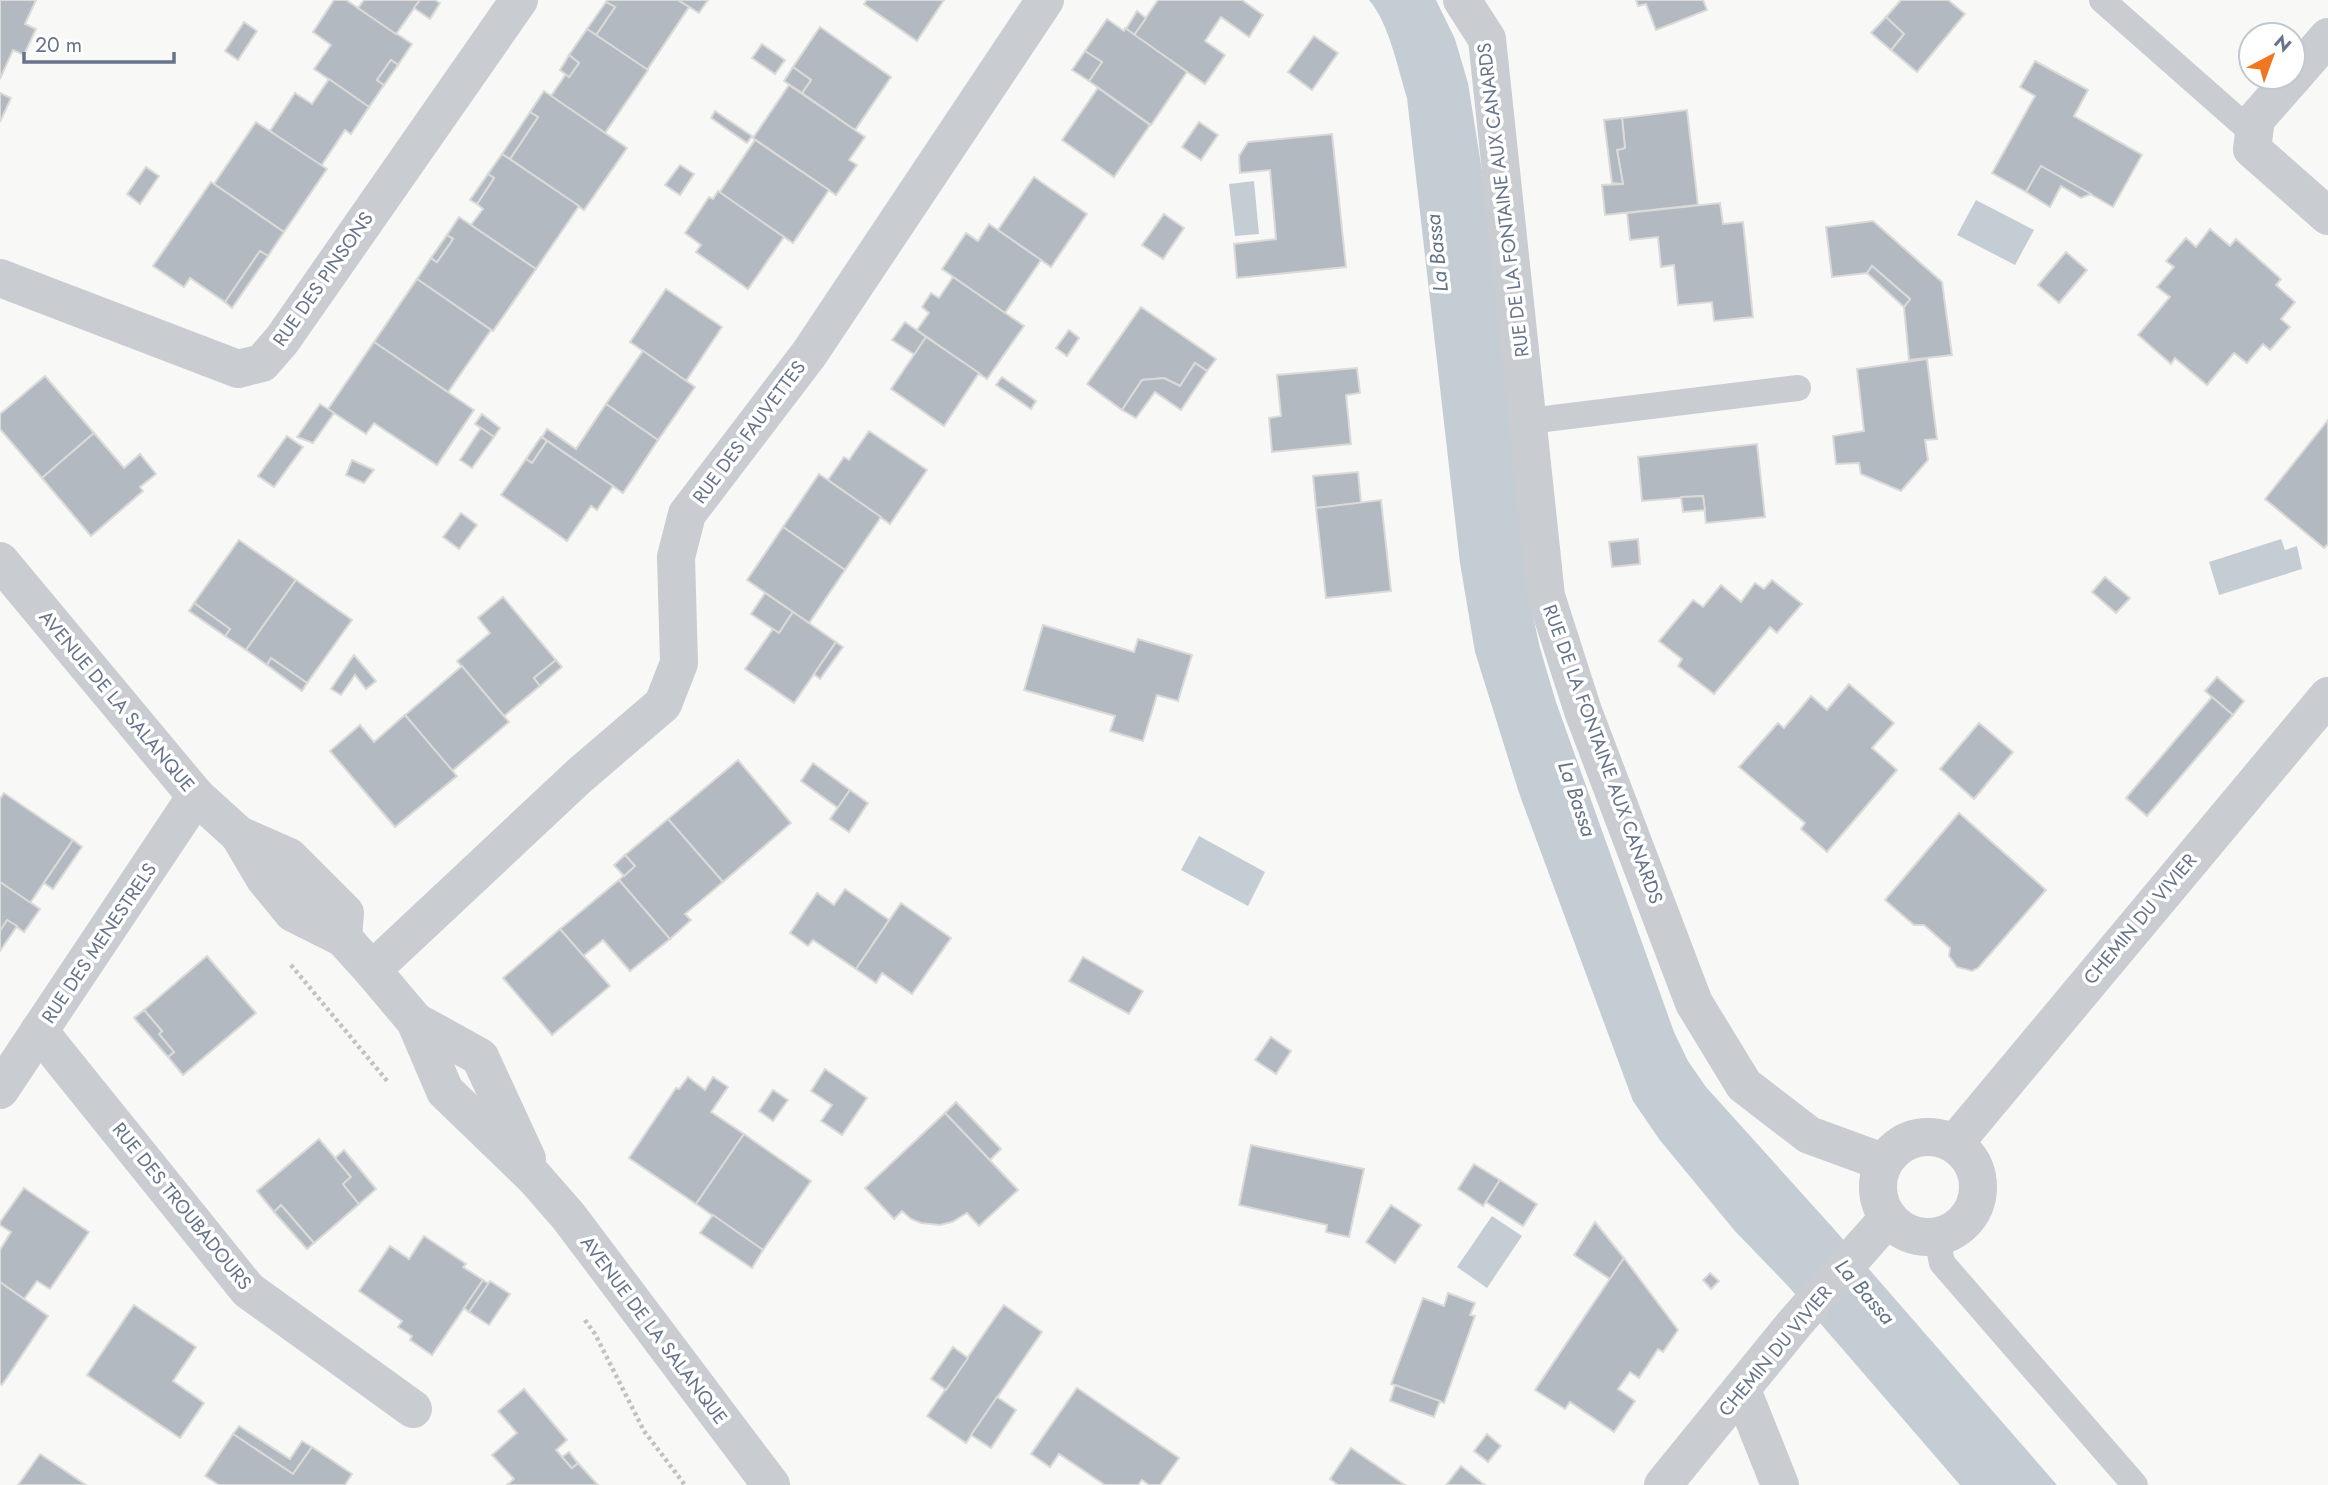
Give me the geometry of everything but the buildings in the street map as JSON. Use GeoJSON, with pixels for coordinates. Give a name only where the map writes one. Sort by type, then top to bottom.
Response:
{"type":"FeatureCollection","features":[{"type":"Feature","properties":{"kind":"street","name":"RUE DES PINSONS"},"geometry":{"type":"LineString","coordinates":[[0,278],[237,369],[262,363],[282,340],[519,0]]}},
{"type":"Feature","properties":{"kind":"street","name":"RUE DES FAUVETTES"},"geometry":{"type":"LineString","coordinates":[[372,970],[579,776],[663,704],[679,663],[676,557],[687,514],[809,354],[1045,0]]}},
{"type":"Feature","properties":{"kind":"street","name":"RUE DE LA FONTAINE AUX CANARDS"},"geometry":{"type":"LineString","coordinates":[[1462,0],[1487,39],[1546,596],[1583,711],[1693,1003],[1744,1085],[1809,1135],[1884,1162]]}},
{"type":"Feature","properties":{"kind":"street"},"geometry":{"type":"LineString","coordinates":[[2307,61],[2328,37]]}},
{"type":"Feature","properties":{"kind":"street"},"geometry":{"type":"LineString","coordinates":[[2282,91],[2255,126],[2252,149],[2328,216]]}},
{"type":"Feature","properties":{"kind":"street","name":"AVENUE DE LA SALANQUE"},"geometry":{"type":"LineString","coordinates":[[0,561],[196,796],[239,835],[289,857],[345,913],[343,938],[415,1021],[480,1057],[535,1178],[569,1217],[771,1485]]}},
{"type":"Feature","properties":{"kind":"street","name":"CHEMIN DU VIVIER"},"geometry":{"type":"LineString","coordinates":[[1954,1144],[2328,696]]}},
{"type":"Feature","properties":{"kind":"street","name":"RUE DES MENESTRELS"},"geometry":{"type":"LineString","coordinates":[[0,1090],[196,796]]}},
{"type":"Feature","properties":{"kind":"street","name":"RUE DES TROUBADOURS"},"geometry":{"type":"LineString","coordinates":[[39,1031],[248,1290],[413,1409]]}},
{"type":"Feature","properties":{"kind":"street"},"geometry":{"type":"LineString","coordinates":[[1923,1137],[1939,1138],[1954,1144],[1973,1165],[1978,1180],[1978,1195],[1973,1210],[1964,1222],[1937,1237],[1914,1235],[1900,1229],[1888,1218],[1881,1205],[1879,1176],[1884,1162],[1894,1150],[1907,1141],[1923,1137]]}},
{"type":"Feature","properties":{"kind":"street","name":"CHEMIN DU VIVIER"},"geometry":{"type":"LineString","coordinates":[[1663,1485],[1795,1323],[1888,1218]]}},
{"type":"Feature","properties":{"kind":"street"},"geometry":{"type":"LineString","coordinates":[[1742,1391],[1780,1485]]}},
{"type":"Feature","properties":{"kind":"lane"},"geometry":{"type":"LineString","coordinates":[[2102,0],[2255,126]]}},
{"type":"Feature","properties":{"kind":"lane"},"geometry":{"type":"LineString","coordinates":[[1528,421],[1798,388]]}},
{"type":"Feature","properties":{"kind":"lane"},"geometry":{"type":"LineString","coordinates":[[1937,1237],[1942,1263],[2135,1485]]}},
{"type":"Feature","properties":{"kind":"path"},"geometry":{"type":"LineString","coordinates":[[290,964],[392,1087]]}},
{"type":"Feature","properties":{"kind":"path"},"geometry":{"type":"LineString","coordinates":[[580,1313],[595,1334],[643,1431],[685,1485]]}},
{"type":"Feature","properties":{"kind":"water","name":"La Bassa"},"geometry":{"type":"Polygon","coordinates":[[[1369,0],[1436,0],[1455,39],[1468,83],[1483,177],[1531,607],[1540,648],[1556,702],[1674,1032],[1688,1061],[1706,1087],[2057,1485],[1960,1485],[1788,1286],[1734,1230],[1659,1139],[1633,1101],[1519,793],[1475,652],[1460,563],[1407,98],[1387,33],[1369,0]]]}},
{"type":"Feature","properties":{"kind":"water"},"geometry":{"type":"Polygon","coordinates":[[[1254,181],[1259,234],[1235,236],[1229,184],[1254,181]]]}},
{"type":"Feature","properties":{"kind":"water"},"geometry":{"type":"Polygon","coordinates":[[[1976,200],[2034,230],[2015,265],[1957,235],[1976,200]]]}},
{"type":"Feature","properties":{"kind":"water"},"geometry":{"type":"Polygon","coordinates":[[[2281,539],[2285,550],[2297,546],[2302,569],[2219,595],[2209,562],[2281,539]]]}},
{"type":"Feature","properties":{"kind":"water"},"geometry":{"type":"Polygon","coordinates":[[[1199,836],[1265,872],[1248,906],[1181,870],[1199,836]]]}},
{"type":"Feature","properties":{"kind":"water"},"geometry":{"type":"Polygon","coordinates":[[[1492,1216],[1522,1236],[1487,1288],[1457,1267],[1492,1216]]]}}]}
